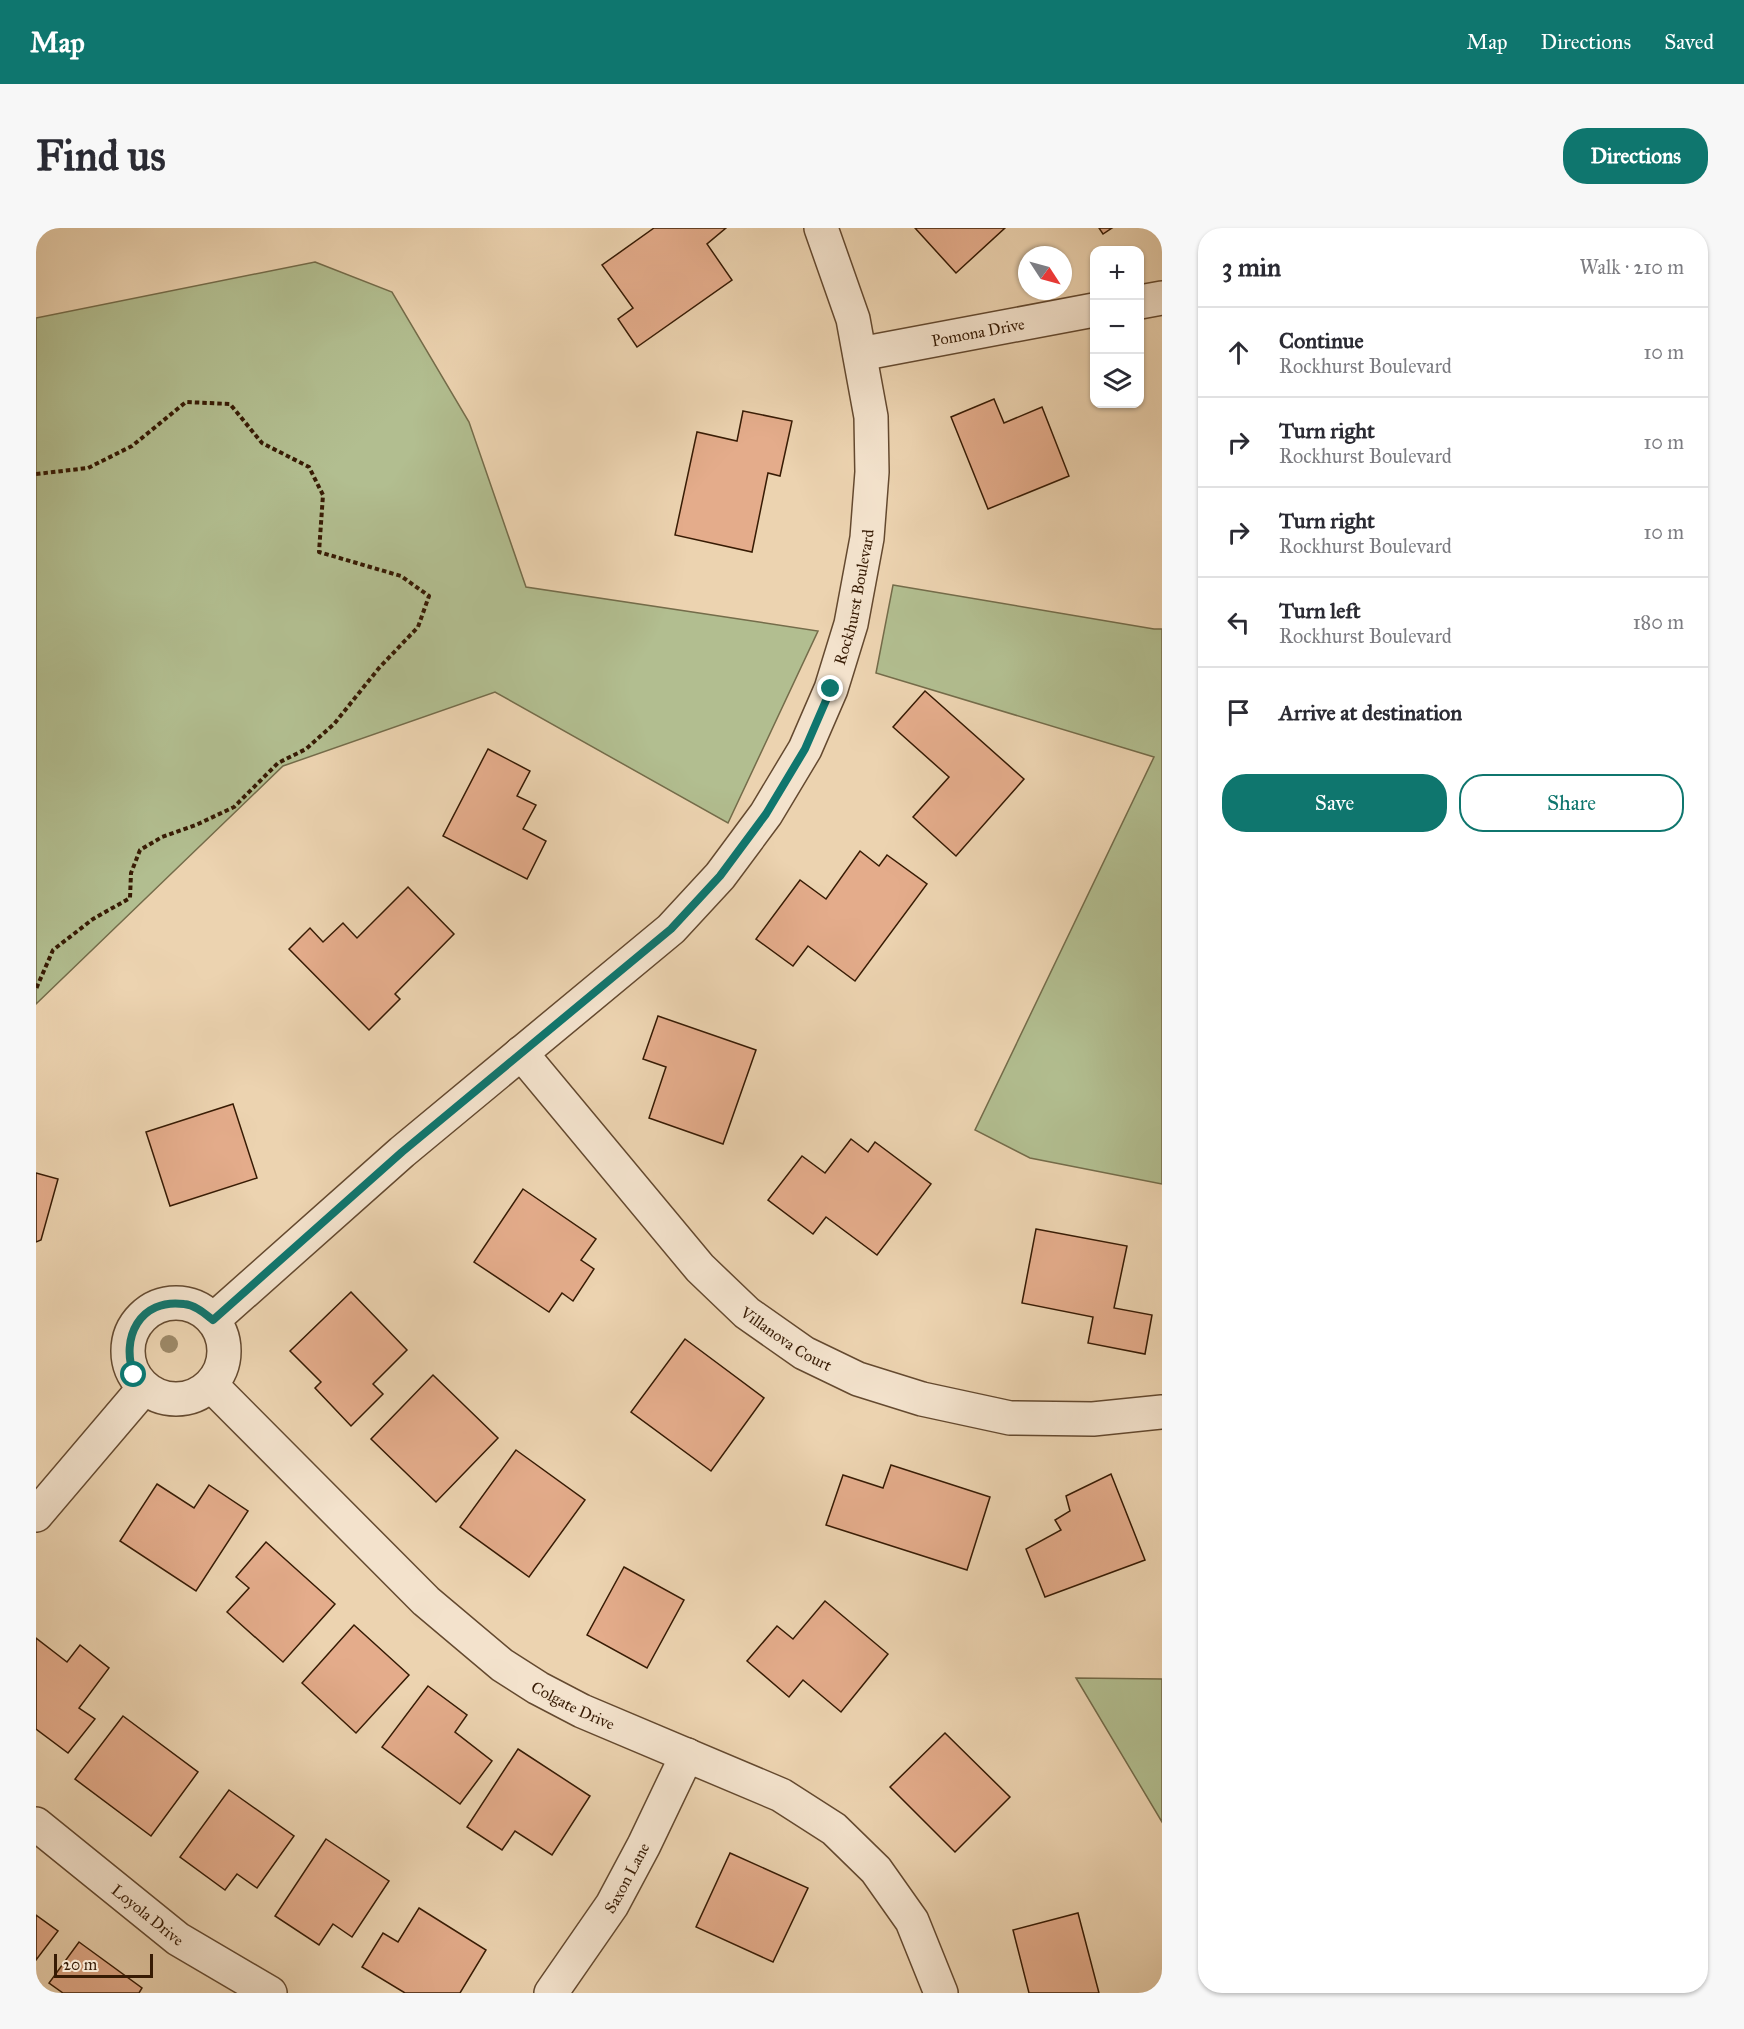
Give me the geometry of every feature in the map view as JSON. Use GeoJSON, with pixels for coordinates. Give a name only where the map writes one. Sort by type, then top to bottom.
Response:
{"type":"FeatureCollection","features":[{"type":"Feature","properties":{"kind":"street","name":"Rockhurst Boulevard"},"geometry":{"type":"LineString","coordinates":[[213,1320],[402,1152],[671,929],[720,876],[766,814],[805,749],[831,689],[851,624],[867,538],[872,472],[871,417],[853,319],[821,228]]}},
{"type":"Feature","properties":{"kind":"street"},"geometry":{"type":"LineString","coordinates":[[1144,301],[1162,298]]}},
{"type":"Feature","properties":{"kind":"street","name":"Pomona Drive"},"geometry":{"type":"LineString","coordinates":[[860,354],[1090,311]]}},
{"type":"Feature","properties":{"kind":"street","name":"Villanova Court"},"geometry":{"type":"LineString","coordinates":[[521,1053],[699,1268],[747,1313],[804,1353],[858,1379],[922,1399],[1010,1418],[1093,1419],[1162,1412]]}},
{"type":"Feature","properties":{"kind":"street"},"geometry":{"type":"LineString","coordinates":[[170,1304],[186,1304],[201,1310],[213,1320],[224,1346],[219,1373],[210,1385],[199,1394],[171,1399],[157,1396],[144,1388],[134,1375],[129,1361],[128,1345],[133,1330],[142,1317],[155,1308],[170,1304]]}},
{"type":"Feature","properties":{"kind":"street","name":"Colgate Drive"},"geometry":{"type":"LineString","coordinates":[[210,1385],[426,1601],[502,1665],[538,1688],[582,1711],[781,1795],[834,1829],[876,1870],[912,1921],[940,1993]]}},
{"type":"Feature","properties":{"kind":"street"},"geometry":{"type":"LineString","coordinates":[[36,1515],[144,1388]]}},
{"type":"Feature","properties":{"kind":"street","name":"Saxon Lane"},"geometry":{"type":"LineString","coordinates":[[551,1993],[612,1905],[687,1755]]}},
{"type":"Feature","properties":{"kind":"street","name":"Loyola Drive"},"geometry":{"type":"LineString","coordinates":[[36,1824],[178,1939],[270,1993]]}},
{"type":"Feature","properties":{"kind":"path"},"geometry":{"type":"LineString","coordinates":[[36,474],[88,468],[132,446],[186,402],[230,404],[262,443],[309,467],[323,495],[318,552],[401,576],[429,596],[418,627],[379,668],[334,724],[306,749],[278,763],[234,807],[196,825],[162,837],[140,850],[131,873],[130,898],[93,919],[53,950],[36,989]]}},
{"type":"Feature","properties":{"kind":"green space"},"geometry":{"type":"Polygon","coordinates":[[[315,262],[392,292],[469,422],[526,587],[818,631],[728,823],[495,692],[283,766],[36,1004],[36,318],[315,262]]]}},
{"type":"Feature","properties":{"kind":"green space"},"geometry":{"type":"Polygon","coordinates":[[[893,585],[1162,629],[1162,1184],[1030,1158],[975,1130],[1154,757],[876,673],[893,585]]]}},
{"type":"Feature","properties":{"kind":"green space"},"geometry":{"type":"Polygon","coordinates":[[[1076,1678],[1162,1679],[1162,1822],[1076,1678]]]}},
{"type":"Feature","properties":{"kind":"building"},"geometry":{"type":"Polygon","coordinates":[[[654,228],[726,228],[707,244],[732,280],[637,347],[618,319],[633,308],[602,265],[654,228]]]}},
{"type":"Feature","properties":{"kind":"building"},"geometry":{"type":"Polygon","coordinates":[[[915,228],[1005,228],[956,273],[915,228]]]}},
{"type":"Feature","properties":{"kind":"building"},"geometry":{"type":"Polygon","coordinates":[[[1099,228],[1112,228],[1103,234],[1099,228]]]}},
{"type":"Feature","properties":{"kind":"building"},"geometry":{"type":"Polygon","coordinates":[[[994,399],[1004,423],[1042,407],[1069,476],[988,509],[951,417],[994,399]]]}},
{"type":"Feature","properties":{"kind":"building"},"geometry":{"type":"Polygon","coordinates":[[[743,411],[792,421],[780,476],[768,473],[752,552],[675,535],[697,432],[737,441],[743,411]]]}},
{"type":"Feature","properties":{"kind":"building"},"geometry":{"type":"Polygon","coordinates":[[[925,691],[1024,779],[956,856],[913,817],[949,777],[893,727],[925,691]]]}},
{"type":"Feature","properties":{"kind":"building"},"geometry":{"type":"Polygon","coordinates":[[[488,749],[530,771],[517,796],[536,805],[523,829],[546,841],[527,879],[443,836],[488,749]]]}},
{"type":"Feature","properties":{"kind":"building"},"geometry":{"type":"Polygon","coordinates":[[[860,851],[879,866],[887,855],[927,884],[855,981],[808,946],[793,966],[756,939],[800,880],[826,899],[860,851]]]}},
{"type":"Feature","properties":{"kind":"building"},"geometry":{"type":"Polygon","coordinates":[[[408,887],[454,934],[395,994],[400,999],[369,1030],[289,949],[310,928],[323,942],[343,923],[357,938],[408,887]]]}},
{"type":"Feature","properties":{"kind":"building"},"geometry":{"type":"Polygon","coordinates":[[[658,1016],[756,1050],[723,1144],[649,1118],[666,1067],[643,1059],[658,1016]]]}},
{"type":"Feature","properties":{"kind":"building"},"geometry":{"type":"Polygon","coordinates":[[[233,1104],[257,1178],[170,1206],[146,1132],[233,1104]]]}},
{"type":"Feature","properties":{"kind":"building"},"geometry":{"type":"Polygon","coordinates":[[[851,1139],[868,1152],[875,1142],[931,1184],[877,1255],[826,1217],[813,1234],[768,1200],[802,1156],[825,1173],[851,1139]]]}},
{"type":"Feature","properties":{"kind":"building"},"geometry":{"type":"Polygon","coordinates":[[[36,1173],[58,1179],[41,1240],[36,1242],[36,1173]]]}},
{"type":"Feature","properties":{"kind":"building"},"geometry":{"type":"Polygon","coordinates":[[[523,1189],[596,1239],[581,1260],[594,1269],[573,1301],[562,1293],[549,1312],[474,1262],[523,1189]]]}},
{"type":"Feature","properties":{"kind":"building"},"geometry":{"type":"Polygon","coordinates":[[[1036,1229],[1127,1246],[1114,1308],[1152,1315],[1145,1354],[1088,1343],[1093,1317],[1022,1303],[1036,1229]]]}},
{"type":"Feature","properties":{"kind":"building"},"geometry":{"type":"Polygon","coordinates":[[[351,1292],[407,1350],[373,1384],[383,1394],[351,1426],[315,1388],[321,1382],[290,1351],[351,1292]]]}},
{"type":"Feature","properties":{"kind":"building"},"geometry":{"type":"Polygon","coordinates":[[[685,1339],[764,1398],[711,1471],[631,1412],[685,1339]]]}},
{"type":"Feature","properties":{"kind":"building"},"geometry":{"type":"Polygon","coordinates":[[[433,1375],[498,1438],[436,1502],[371,1439],[433,1375]]]}},
{"type":"Feature","properties":{"kind":"building"},"geometry":{"type":"Polygon","coordinates":[[[516,1450],[585,1500],[529,1577],[460,1527],[516,1450]]]}},
{"type":"Feature","properties":{"kind":"building"},"geometry":{"type":"Polygon","coordinates":[[[891,1465],[990,1497],[967,1570],[826,1525],[843,1475],[883,1488],[891,1465]]]}},
{"type":"Feature","properties":{"kind":"building"},"geometry":{"type":"Polygon","coordinates":[[[1111,1474],[1145,1560],[1045,1597],[1026,1549],[1061,1530],[1055,1520],[1070,1511],[1066,1496],[1111,1474]]]}},
{"type":"Feature","properties":{"kind":"building"},"geometry":{"type":"Polygon","coordinates":[[[157,1484],[194,1508],[209,1485],[248,1511],[196,1591],[120,1541],[157,1484]]]}},
{"type":"Feature","properties":{"kind":"building"},"geometry":{"type":"Polygon","coordinates":[[[266,1542],[335,1604],[283,1662],[227,1612],[249,1588],[236,1577],[266,1542]]]}},
{"type":"Feature","properties":{"kind":"building"},"geometry":{"type":"Polygon","coordinates":[[[624,1567],[684,1600],[647,1668],[587,1635],[624,1567]]]}},
{"type":"Feature","properties":{"kind":"building"},"geometry":{"type":"Polygon","coordinates":[[[825,1601],[888,1654],[841,1712],[803,1680],[789,1697],[747,1661],[777,1626],[793,1639],[825,1601]]]}},
{"type":"Feature","properties":{"kind":"building"},"geometry":{"type":"Polygon","coordinates":[[[354,1625],[409,1675],[356,1733],[302,1683],[354,1625]]]}},
{"type":"Feature","properties":{"kind":"building"},"geometry":{"type":"Polygon","coordinates":[[[36,1638],[67,1662],[80,1645],[109,1668],[79,1708],[95,1719],[68,1753],[36,1729],[36,1638]]]}},
{"type":"Feature","properties":{"kind":"building"},"geometry":{"type":"Polygon","coordinates":[[[428,1686],[467,1715],[455,1732],[492,1761],[460,1804],[382,1747],[428,1686]]]}},
{"type":"Feature","properties":{"kind":"building"},"geometry":{"type":"Polygon","coordinates":[[[123,1716],[198,1772],[151,1836],[75,1779],[123,1716]]]}},
{"type":"Feature","properties":{"kind":"building"},"geometry":{"type":"Polygon","coordinates":[[[945,1733],[1010,1797],[955,1852],[890,1787],[945,1733]]]}},
{"type":"Feature","properties":{"kind":"building"},"geometry":{"type":"Polygon","coordinates":[[[518,1749],[590,1796],[552,1855],[515,1831],[502,1850],[467,1827],[518,1749]]]}},
{"type":"Feature","properties":{"kind":"building"},"geometry":{"type":"Polygon","coordinates":[[[229,1790],[294,1836],[257,1888],[237,1874],[225,1890],[180,1857],[229,1790]]]}},
{"type":"Feature","properties":{"kind":"building"},"geometry":{"type":"Polygon","coordinates":[[[326,1839],[389,1881],[352,1937],[333,1924],[319,1945],[275,1916],[326,1839]]]}},
{"type":"Feature","properties":{"kind":"building"},"geometry":{"type":"Polygon","coordinates":[[[730,1853],[808,1888],[773,1962],[696,1927],[730,1853]]]}},
{"type":"Feature","properties":{"kind":"building"},"geometry":{"type":"Polygon","coordinates":[[[419,1908],[486,1950],[460,1993],[405,1993],[362,1967],[383,1933],[398,1942],[419,1908]]]}},
{"type":"Feature","properties":{"kind":"building"},"geometry":{"type":"Polygon","coordinates":[[[1078,1913],[1099,1993],[1029,1993],[1013,1930],[1078,1913]]]}},
{"type":"Feature","properties":{"kind":"building"},"geometry":{"type":"Polygon","coordinates":[[[36,1915],[58,1931],[36,1960],[36,1915]]]}},
{"type":"Feature","properties":{"kind":"building"},"geometry":{"type":"Polygon","coordinates":[[[79,1942],[142,1988],[139,1993],[63,1993],[49,1983],[79,1942]]]}},
{"type":"Feature","properties":{"kind":"route"},"geometry":{"type":"LineString","coordinates":[[134,1375],[129,1361],[128,1345],[133,1330],[142,1317],[155,1308],[170,1304],[186,1304],[201,1310],[213,1320],[402,1152],[671,929],[720,876],[766,814],[805,749],[831,689]]}}]}
